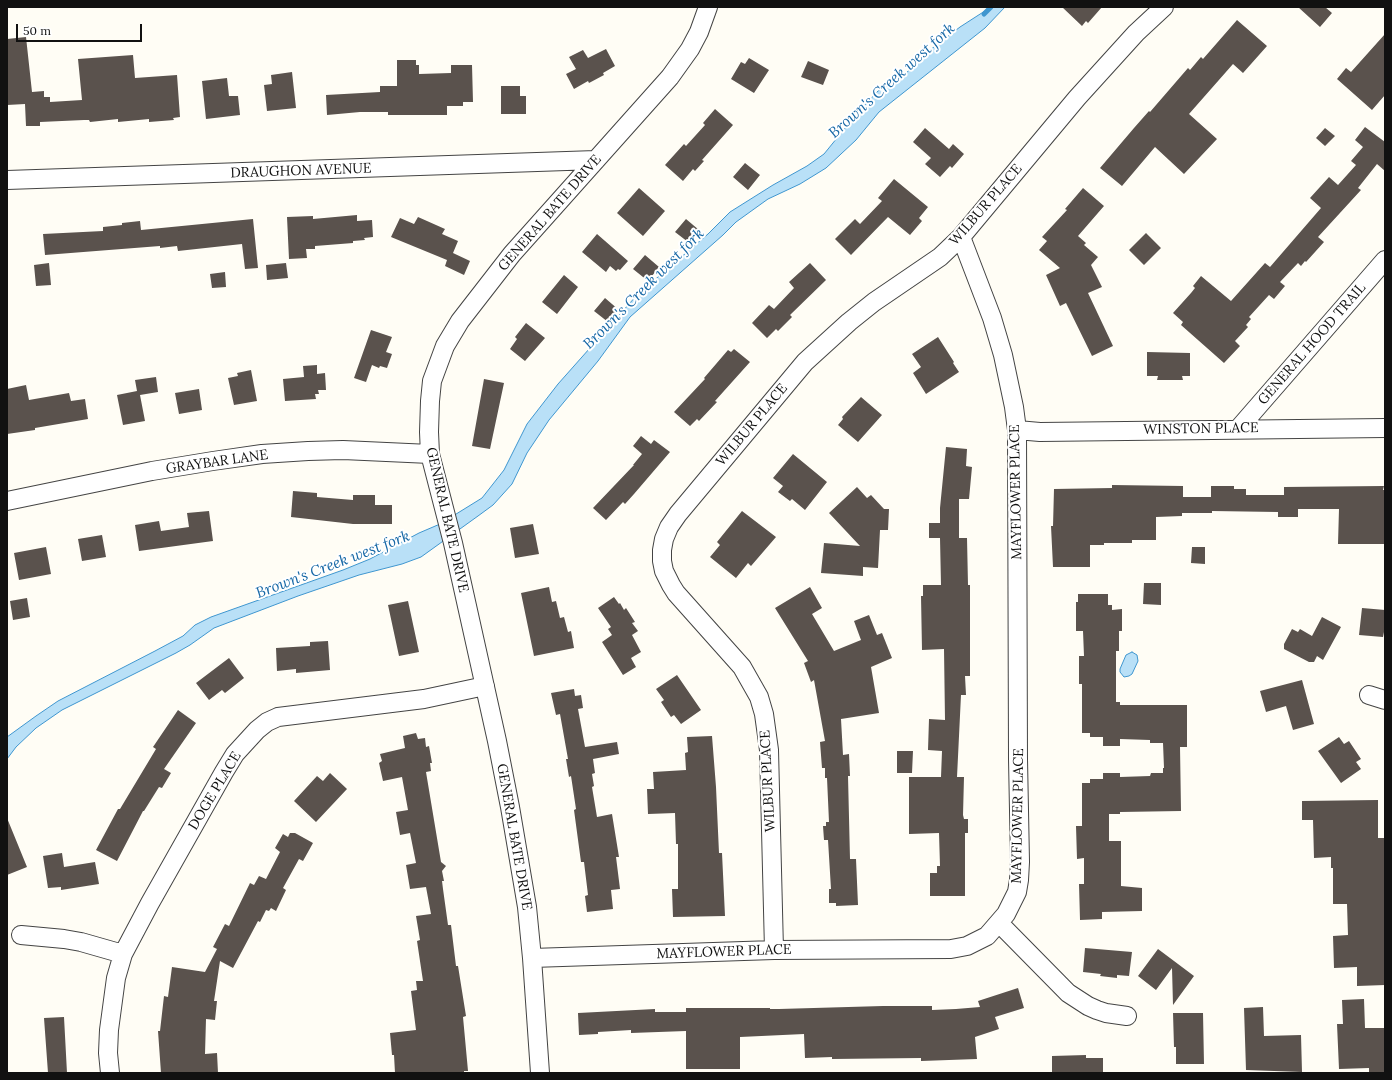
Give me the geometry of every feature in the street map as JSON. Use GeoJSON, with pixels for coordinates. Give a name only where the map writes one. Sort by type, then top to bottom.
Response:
{"type":"FeatureCollection","features":[{"type":"Feature","properties":{"kind":"street","name":"GENERAL BATE DRIVE"},"geometry":{"type":"LineString","coordinates":[[540,1073],[527,907],[510,807],[497,741],[453,543],[430,454],[429,432],[432,380],[452,333],[476,299],[512,254],[641,110],[678,66],[699,32],[708,7]]}},
{"type":"Feature","properties":{"kind":"street","name":"WILBUR PLACE"},"geometry":{"type":"LineString","coordinates":[[774,950],[769,750],[764,714],[759,697],[742,667],[671,586],[664,571],[662,561],[664,539],[669,527],[678,514],[805,362],[854,318],[874,302],[940,257],[961,237],[1077,98],[1136,33],[1164,7]]}},
{"type":"Feature","properties":{"kind":"street","name":"DRAUGHON AVENUE"},"geometry":{"type":"LineString","coordinates":[[7,180],[596,160]]}},
{"type":"Feature","properties":{"kind":"street","name":"MAYFLOWER PLACE"},"geometry":{"type":"LineString","coordinates":[[532,958],[774,950],[942,950],[959,948],[974,943],[987,936],[1006,914],[1014,898],[1019,880],[1020,862],[1018,759],[1017,430],[1014,407],[995,325],[961,237]]}},
{"type":"Feature","properties":{"kind":"street","name":"GENERAL HOOD TRAIL"},"geometry":{"type":"LineString","coordinates":[[1239,428],[1385,260]]}},
{"type":"Feature","properties":{"kind":"street","name":"WINSTON PLACE"},"geometry":{"type":"LineString","coordinates":[[1017,430],[1040,432],[1239,428],[1385,428]]}},
{"type":"Feature","properties":{"kind":"street","name":"GRAYBAR LANE"},"geometry":{"type":"LineString","coordinates":[[7,501],[160,470],[262,454],[343,450],[430,454]]}},
{"type":"Feature","properties":{"kind":"street","name":"DOGE PLACE"},"geometry":{"type":"LineString","coordinates":[[110,1073],[108,1053],[109,1030],[116,978],[123,954],[150,903],[231,760],[257,730],[267,722],[278,717],[424,699],[485,686]]}},
{"type":"Feature","properties":{"kind":"street"},"geometry":{"type":"LineString","coordinates":[[999,923],[1068,993],[1088,1006],[1106,1014],[1127,1016]]}},
{"type":"Feature","properties":{"kind":"street"},"geometry":{"type":"LineString","coordinates":[[21,935],[81,942],[123,954]]}},
{"type":"Feature","properties":{"kind":"water"},"geometry":{"type":"Polygon","coordinates":[[[991,7],[1005,7],[985,28],[879,112],[856,140],[826,168],[800,184],[768,199],[736,222],[630,317],[598,361],[549,420],[527,453],[512,484],[493,505],[421,557],[402,564],[359,575],[298,596],[214,628],[176,653],[62,710],[36,728],[16,747],[7,759],[7,737],[36,716],[58,701],[183,636],[195,625],[211,617],[370,559],[419,533],[440,524],[482,498],[504,470],[527,424],[558,384],[637,295],[708,234],[730,212],[807,166],[824,154],[859,111],[878,91],[902,77],[930,50],[960,27],[991,7]]]}},
{"type":"Feature","properties":{"kind":"water"},"geometry":{"type":"Polygon","coordinates":[[[1132,652],[1137,655],[1138,661],[1132,674],[1124,677],[1120,672],[1120,669],[1126,655],[1132,652]]]}},
{"type":"Feature","properties":{"kind":"building"},"geometry":{"type":"Polygon","coordinates":[[[1062,7],[1102,7],[1088,23],[1086,21],[1082,26],[1062,7]]]}},
{"type":"Feature","properties":{"kind":"building"},"geometry":{"type":"Polygon","coordinates":[[[1298,7],[1325,7],[1332,13],[1320,27],[1298,7]]]}},
{"type":"Feature","properties":{"kind":"building"},"geometry":{"type":"Polygon","coordinates":[[[1237,20],[1267,46],[1243,73],[1233,64],[1189,114],[1217,139],[1184,174],[1155,147],[1122,186],[1100,168],[1188,68],[1190,70],[1201,57],[1203,59],[1237,20]]]}},
{"type":"Feature","properties":{"kind":"building"},"geometry":{"type":"Polygon","coordinates":[[[1385,34],[1385,95],[1372,110],[1337,79],[1346,68],[1351,72],[1385,34]]]}},
{"type":"Feature","properties":{"kind":"building"},"geometry":{"type":"Polygon","coordinates":[[[26,37],[32,92],[44,91],[44,97],[50,97],[50,102],[82,100],[78,59],[133,55],[135,78],[177,75],[180,117],[173,118],[174,120],[149,122],[149,119],[118,122],[118,119],[90,122],[89,120],[84,120],[40,122],[40,126],[26,126],[25,104],[7,105],[7,39],[26,37]]]}},
{"type":"Feature","properties":{"kind":"building"},"geometry":{"type":"Polygon","coordinates":[[[606,49],[615,66],[603,73],[604,75],[589,83],[588,81],[574,89],[566,74],[576,69],[569,57],[583,50],[588,58],[606,49]]]}},
{"type":"Feature","properties":{"kind":"building"},"geometry":{"type":"Polygon","coordinates":[[[749,58],[769,70],[754,93],[731,79],[741,62],[745,64],[749,58]]]}},
{"type":"Feature","properties":{"kind":"building"},"geometry":{"type":"Polygon","coordinates":[[[397,60],[416,60],[416,65],[419,65],[419,74],[451,73],[451,65],[472,65],[473,102],[463,102],[463,106],[447,106],[447,115],[388,115],[388,112],[360,112],[327,115],[326,95],[380,92],[380,86],[397,86],[397,60]]]}},
{"type":"Feature","properties":{"kind":"building"},"geometry":{"type":"Polygon","coordinates":[[[808,61],[829,70],[823,85],[801,77],[808,61]]]}},
{"type":"Feature","properties":{"kind":"building"},"geometry":{"type":"Polygon","coordinates":[[[292,72],[296,108],[267,111],[264,85],[272,84],[271,75],[292,72]]]}},
{"type":"Feature","properties":{"kind":"building"},"geometry":{"type":"Polygon","coordinates":[[[227,78],[229,96],[238,96],[240,115],[206,119],[202,81],[227,78]]]}},
{"type":"Feature","properties":{"kind":"building"},"geometry":{"type":"Polygon","coordinates":[[[501,86],[520,86],[520,96],[526,96],[526,114],[501,114],[501,86]]]}},
{"type":"Feature","properties":{"kind":"building"},"geometry":{"type":"Polygon","coordinates":[[[715,109],[733,125],[702,160],[704,161],[695,171],[693,169],[683,181],[665,165],[684,144],[686,146],[705,125],[703,123],[715,109]]]}},
{"type":"Feature","properties":{"kind":"building"},"geometry":{"type":"Polygon","coordinates":[[[1365,127],[1385,142],[1385,171],[1377,164],[1358,188],[1361,190],[1318,237],[1324,242],[1306,262],[1305,261],[1301,266],[1298,263],[1280,282],[1285,286],[1274,299],[1269,295],[1249,317],[1251,319],[1246,325],[1248,327],[1235,341],[1240,346],[1224,363],[1181,325],[1183,322],[1173,313],[1195,288],[1193,286],[1201,276],[1231,301],[1265,263],[1270,267],[1321,208],[1310,198],[1329,177],[1338,185],[1356,165],[1351,161],[1363,147],[1355,140],[1365,127]]]}},
{"type":"Feature","properties":{"kind":"building"},"geometry":{"type":"Polygon","coordinates":[[[925,128],[949,149],[953,144],[964,154],[952,168],[950,166],[940,177],[925,164],[931,158],[913,142],[925,128]]]}},
{"type":"Feature","properties":{"kind":"building"},"geometry":{"type":"Polygon","coordinates":[[[1325,128],[1335,136],[1325,146],[1316,138],[1325,128]]]}},
{"type":"Feature","properties":{"kind":"building"},"geometry":{"type":"Polygon","coordinates":[[[745,163],[760,175],[748,190],[733,177],[745,163]]]}},
{"type":"Feature","properties":{"kind":"building"},"geometry":{"type":"Polygon","coordinates":[[[894,179],[928,207],[919,218],[922,221],[910,235],[888,217],[851,255],[835,239],[855,219],[860,224],[882,201],[878,198],[894,179]]]}},
{"type":"Feature","properties":{"kind":"building"},"geometry":{"type":"Polygon","coordinates":[[[639,188],[665,211],[643,236],[617,213],[639,188]]]}},
{"type":"Feature","properties":{"kind":"building"},"geometry":{"type":"Polygon","coordinates":[[[1083,188],[1104,206],[1078,236],[1086,243],[1084,245],[1098,257],[1091,265],[1102,287],[1088,293],[1113,346],[1092,356],[1066,303],[1060,306],[1046,275],[1060,268],[1039,250],[1047,241],[1042,237],[1067,210],[1065,209],[1083,188]]]}},
{"type":"Feature","properties":{"kind":"building"},"geometry":{"type":"Polygon","coordinates":[[[357,215],[357,221],[372,220],[373,237],[364,238],[365,240],[353,241],[353,243],[315,246],[315,249],[306,249],[307,258],[289,259],[287,217],[313,216],[313,219],[357,215]]]}},
{"type":"Feature","properties":{"kind":"building"},"geometry":{"type":"Polygon","coordinates":[[[418,217],[445,229],[442,234],[458,241],[453,253],[470,261],[464,275],[445,266],[447,260],[391,237],[400,218],[414,224],[418,217]]]}},
{"type":"Feature","properties":{"kind":"building"},"geometry":{"type":"Polygon","coordinates":[[[253,219],[258,268],[245,269],[242,244],[178,251],[177,246],[160,248],[160,246],[45,255],[43,234],[103,231],[103,227],[140,221],[141,230],[253,219]]]}},
{"type":"Feature","properties":{"kind":"building"},"geometry":{"type":"Polygon","coordinates":[[[686,219],[699,230],[688,242],[675,232],[686,219]]]}},
{"type":"Feature","properties":{"kind":"building"},"geometry":{"type":"Polygon","coordinates":[[[1146,233],[1161,248],[1144,265],[1129,250],[1146,233]]]}},
{"type":"Feature","properties":{"kind":"building"},"geometry":{"type":"Polygon","coordinates":[[[597,234],[628,261],[620,270],[618,269],[616,271],[610,266],[606,272],[582,252],[597,234]]]}},
{"type":"Feature","properties":{"kind":"building"},"geometry":{"type":"Polygon","coordinates":[[[645,255],[659,267],[648,281],[633,269],[645,255]]]}},
{"type":"Feature","properties":{"kind":"building"},"geometry":{"type":"Polygon","coordinates":[[[49,263],[51,285],[36,286],[34,265],[49,263]]]}},
{"type":"Feature","properties":{"kind":"building"},"geometry":{"type":"Polygon","coordinates":[[[286,263],[288,278],[267,280],[266,265],[286,263]]]}},
{"type":"Feature","properties":{"kind":"building"},"geometry":{"type":"Polygon","coordinates":[[[810,263],[826,280],[790,315],[792,317],[778,331],[776,329],[767,338],[752,323],[769,305],[774,309],[794,288],[789,282],[810,263]]]}},
{"type":"Feature","properties":{"kind":"building"},"geometry":{"type":"Polygon","coordinates":[[[225,272],[226,287],[212,288],[210,274],[225,272]]]}},
{"type":"Feature","properties":{"kind":"building"},"geometry":{"type":"Polygon","coordinates":[[[564,275],[578,287],[557,314],[542,302],[564,275]]]}},
{"type":"Feature","properties":{"kind":"building"},"geometry":{"type":"Polygon","coordinates":[[[605,298],[619,310],[608,322],[594,311],[605,298]]]}},
{"type":"Feature","properties":{"kind":"building"},"geometry":{"type":"Polygon","coordinates":[[[526,323],[545,338],[525,361],[510,349],[517,339],[515,337],[526,323]]]}},
{"type":"Feature","properties":{"kind":"building"},"geometry":{"type":"Polygon","coordinates":[[[371,330],[392,337],[386,352],[392,354],[387,368],[380,366],[379,368],[372,365],[366,382],[354,378],[371,330]]]}},
{"type":"Feature","properties":{"kind":"building"},"geometry":{"type":"Polygon","coordinates":[[[938,337],[959,372],[926,394],[913,373],[921,367],[912,354],[938,337]]]}},
{"type":"Feature","properties":{"kind":"building"},"geometry":{"type":"Polygon","coordinates":[[[734,349],[750,362],[715,401],[717,402],[699,421],[697,419],[690,426],[674,412],[705,379],[704,378],[728,350],[731,352],[734,349]]]}},
{"type":"Feature","properties":{"kind":"building"},"geometry":{"type":"Polygon","coordinates":[[[1147,352],[1190,353],[1190,376],[1182,376],[1183,380],[1157,380],[1158,376],[1147,376],[1147,352]]]}},
{"type":"Feature","properties":{"kind":"building"},"geometry":{"type":"Polygon","coordinates":[[[317,365],[317,374],[325,373],[326,390],[318,390],[319,394],[315,394],[316,399],[285,401],[283,379],[304,377],[303,366],[317,365]]]}},
{"type":"Feature","properties":{"kind":"building"},"geometry":{"type":"Polygon","coordinates":[[[251,370],[257,401],[234,405],[228,378],[238,376],[237,373],[251,370]]]}},
{"type":"Feature","properties":{"kind":"building"},"geometry":{"type":"Polygon","coordinates":[[[156,377],[158,392],[140,395],[145,421],[123,425],[117,395],[137,391],[135,380],[156,377]]]}},
{"type":"Feature","properties":{"kind":"building"},"geometry":{"type":"Polygon","coordinates":[[[484,379],[504,383],[490,449],[472,446],[484,379]]]}},
{"type":"Feature","properties":{"kind":"building"},"geometry":{"type":"Polygon","coordinates":[[[26,385],[29,400],[69,393],[71,401],[85,399],[88,419],[7,434],[7,389],[26,385]]]}},
{"type":"Feature","properties":{"kind":"building"},"geometry":{"type":"Polygon","coordinates":[[[199,389],[202,410],[179,414],[175,393],[199,389]]]}},
{"type":"Feature","properties":{"kind":"building"},"geometry":{"type":"Polygon","coordinates":[[[861,397],[882,415],[858,442],[838,425],[843,419],[842,417],[861,397]]]}},
{"type":"Feature","properties":{"kind":"building"},"geometry":{"type":"Polygon","coordinates":[[[641,436],[651,444],[654,440],[670,452],[625,504],[623,502],[606,520],[593,508],[634,465],[642,454],[633,446],[641,436]]]}},
{"type":"Feature","properties":{"kind":"building"},"geometry":{"type":"Polygon","coordinates":[[[946,447],[967,449],[966,466],[972,467],[969,499],[959,499],[959,538],[967,538],[968,585],[970,585],[970,676],[965,676],[966,695],[961,695],[957,777],[964,777],[963,815],[964,819],[968,819],[968,833],[965,833],[965,896],[930,896],[930,873],[937,873],[937,866],[940,866],[939,833],[909,834],[909,777],[941,777],[942,751],[928,750],[929,719],[945,720],[944,649],[922,650],[921,596],[923,596],[923,585],[941,585],[940,538],[929,538],[929,523],[940,523],[946,447]]]}},
{"type":"Feature","properties":{"kind":"building"},"geometry":{"type":"Polygon","coordinates":[[[793,454],[827,482],[805,510],[792,499],[790,501],[778,492],[783,486],[773,478],[793,454]]]}},
{"type":"Feature","properties":{"kind":"building"},"geometry":{"type":"Polygon","coordinates":[[[1112,485],[1183,486],[1183,497],[1211,497],[1211,486],[1234,486],[1234,489],[1246,489],[1246,495],[1284,495],[1284,487],[1384,486],[1385,544],[1338,544],[1339,509],[1298,509],[1298,517],[1278,517],[1278,512],[1212,511],[1212,513],[1182,513],[1182,516],[1156,517],[1156,540],[1132,540],[1132,543],[1104,543],[1104,545],[1090,545],[1090,567],[1053,567],[1051,526],[1053,526],[1054,489],[1112,488],[1112,485]]]}},
{"type":"Feature","properties":{"kind":"building"},"geometry":{"type":"Polygon","coordinates":[[[857,487],[867,498],[871,495],[884,509],[889,509],[888,530],[880,530],[878,568],[863,567],[863,576],[821,573],[824,543],[860,546],[829,513],[857,487]]]}},
{"type":"Feature","properties":{"kind":"building"},"geometry":{"type":"Polygon","coordinates":[[[293,491],[317,493],[317,497],[353,500],[353,495],[375,495],[375,505],[392,505],[392,524],[353,524],[291,517],[293,491]]]}},
{"type":"Feature","properties":{"kind":"building"},"geometry":{"type":"Polygon","coordinates":[[[209,511],[213,541],[139,551],[135,525],[159,521],[161,531],[189,527],[187,513],[209,511]]]}},
{"type":"Feature","properties":{"kind":"building"},"geometry":{"type":"Polygon","coordinates":[[[742,511],[776,537],[751,566],[748,563],[736,578],[710,557],[720,545],[717,542],[742,511]]]}},
{"type":"Feature","properties":{"kind":"building"},"geometry":{"type":"Polygon","coordinates":[[[533,524],[539,554],[515,558],[510,528],[533,524]]]}},
{"type":"Feature","properties":{"kind":"building"},"geometry":{"type":"Polygon","coordinates":[[[102,535],[106,557],[82,561],[78,539],[102,535]]]}},
{"type":"Feature","properties":{"kind":"building"},"geometry":{"type":"Polygon","coordinates":[[[46,547],[51,574],[19,580],[14,553],[46,547]]]}},
{"type":"Feature","properties":{"kind":"building"},"geometry":{"type":"Polygon","coordinates":[[[1192,547],[1205,547],[1205,564],[1191,563],[1192,547]]]}},
{"type":"Feature","properties":{"kind":"building"},"geometry":{"type":"Polygon","coordinates":[[[1144,583],[1161,583],[1161,605],[1143,604],[1144,583]]]}},
{"type":"Feature","properties":{"kind":"building"},"geometry":{"type":"Polygon","coordinates":[[[549,587],[552,602],[556,601],[560,618],[564,617],[568,632],[571,631],[574,648],[534,656],[521,593],[549,587]]]}},
{"type":"Feature","properties":{"kind":"building"},"geometry":{"type":"Polygon","coordinates":[[[810,587],[822,608],[812,614],[834,651],[861,640],[854,621],[869,615],[877,635],[882,633],[892,658],[871,667],[879,713],[841,719],[843,755],[849,754],[850,776],[848,776],[850,859],[856,859],[858,905],[836,906],[836,903],[829,903],[829,889],[831,889],[828,840],[824,840],[823,826],[826,826],[826,822],[829,822],[827,778],[825,778],[825,768],[822,768],[820,742],[825,741],[814,680],[811,682],[804,663],[808,661],[775,608],[810,587]]]}},
{"type":"Feature","properties":{"kind":"building"},"geometry":{"type":"Polygon","coordinates":[[[1078,594],[1108,594],[1108,605],[1112,605],[1112,610],[1122,609],[1122,631],[1119,631],[1119,651],[1116,651],[1116,702],[1120,702],[1120,705],[1187,705],[1187,747],[1180,747],[1181,811],[1120,812],[1120,814],[1109,814],[1109,841],[1121,841],[1121,886],[1142,888],[1142,911],[1102,912],[1102,919],[1080,920],[1079,884],[1084,884],[1084,858],[1077,859],[1076,826],[1082,826],[1082,783],[1090,783],[1090,779],[1103,779],[1103,773],[1120,773],[1120,777],[1150,776],[1151,773],[1163,773],[1164,768],[1163,743],[1150,743],[1150,740],[1120,739],[1120,746],[1103,746],[1103,737],[1090,737],[1090,733],[1082,733],[1082,684],[1079,684],[1079,656],[1084,656],[1083,631],[1076,631],[1076,602],[1078,602],[1078,594]]]}},
{"type":"Feature","properties":{"kind":"building"},"geometry":{"type":"Polygon","coordinates":[[[614,597],[624,610],[626,608],[635,622],[632,623],[638,631],[632,635],[641,652],[631,658],[636,667],[623,675],[602,642],[612,635],[608,629],[611,627],[598,608],[614,597]]]}},
{"type":"Feature","properties":{"kind":"building"},"geometry":{"type":"Polygon","coordinates":[[[27,598],[30,617],[13,620],[10,601],[27,598]]]}},
{"type":"Feature","properties":{"kind":"building"},"geometry":{"type":"Polygon","coordinates":[[[408,601],[419,652],[399,656],[388,605],[408,601]]]}},
{"type":"Feature","properties":{"kind":"building"},"geometry":{"type":"Polygon","coordinates":[[[1362,608],[1385,610],[1385,632],[1383,637],[1359,635],[1362,608]]]}},
{"type":"Feature","properties":{"kind":"building"},"geometry":{"type":"Polygon","coordinates":[[[1322,617],[1341,627],[1323,660],[1317,656],[1314,662],[1309,662],[1284,649],[1284,644],[1292,629],[1298,632],[1300,629],[1312,636],[1322,617]]]}},
{"type":"Feature","properties":{"kind":"building"},"geometry":{"type":"Polygon","coordinates":[[[328,641],[330,670],[296,673],[296,669],[277,671],[276,648],[310,646],[310,642],[328,641]]]}},
{"type":"Feature","properties":{"kind":"building"},"geometry":{"type":"Polygon","coordinates":[[[229,658],[244,678],[225,693],[222,690],[209,700],[196,683],[229,658]]]}},
{"type":"Feature","properties":{"kind":"building"},"geometry":{"type":"Polygon","coordinates":[[[677,675],[701,710],[681,724],[674,715],[671,717],[661,702],[664,700],[656,689],[677,675]]]}},
{"type":"Feature","properties":{"kind":"building"},"geometry":{"type":"Polygon","coordinates":[[[1302,680],[1314,724],[1293,730],[1286,706],[1266,712],[1260,691],[1302,680]]]}},
{"type":"Feature","properties":{"kind":"building"},"geometry":{"type":"Polygon","coordinates":[[[574,689],[575,696],[581,695],[583,708],[578,709],[585,747],[617,742],[619,754],[593,759],[595,773],[592,774],[594,786],[592,787],[597,817],[612,814],[619,857],[616,857],[620,889],[611,890],[613,909],[587,912],[585,896],[588,895],[584,862],[581,862],[571,776],[569,777],[566,759],[568,759],[560,714],[556,715],[551,693],[574,689]]]}},
{"type":"Feature","properties":{"kind":"building"},"geometry":{"type":"Polygon","coordinates":[[[178,710],[196,723],[164,769],[171,773],[162,788],[159,787],[143,811],[117,861],[96,850],[118,809],[120,809],[156,749],[153,747],[178,710]]]}},
{"type":"Feature","properties":{"kind":"building"},"geometry":{"type":"Polygon","coordinates":[[[416,733],[418,739],[425,738],[426,747],[429,746],[432,763],[430,763],[431,771],[426,772],[441,862],[446,866],[442,871],[444,881],[442,881],[443,889],[448,925],[451,925],[456,966],[458,966],[466,1016],[463,1017],[468,1071],[464,1071],[464,1073],[395,1073],[394,1055],[392,1055],[390,1033],[416,1030],[411,991],[417,990],[416,981],[423,981],[417,941],[420,940],[416,916],[431,914],[426,887],[410,889],[406,865],[416,863],[410,833],[400,835],[396,812],[408,810],[402,777],[383,781],[379,763],[382,761],[380,754],[405,748],[403,736],[416,733]]]}},
{"type":"Feature","properties":{"kind":"building"},"geometry":{"type":"Polygon","coordinates":[[[712,736],[719,853],[722,853],[725,916],[673,917],[672,889],[678,889],[678,844],[676,844],[675,813],[648,814],[647,789],[654,789],[653,772],[686,770],[685,753],[688,752],[687,737],[712,736]]]}},
{"type":"Feature","properties":{"kind":"building"},"geometry":{"type":"Polygon","coordinates":[[[1339,737],[1344,744],[1349,741],[1361,759],[1356,762],[1361,769],[1341,783],[1318,751],[1339,737]]]}},
{"type":"Feature","properties":{"kind":"building"},"geometry":{"type":"Polygon","coordinates":[[[897,751],[913,751],[912,773],[897,773],[897,751]]]}},
{"type":"Feature","properties":{"kind":"building"},"geometry":{"type":"Polygon","coordinates":[[[330,773],[347,789],[316,822],[294,801],[317,776],[323,781],[330,773]]]}},
{"type":"Feature","properties":{"kind":"building"},"geometry":{"type":"Polygon","coordinates":[[[1378,800],[1378,838],[1385,838],[1385,985],[1357,986],[1357,967],[1334,968],[1333,936],[1348,935],[1347,904],[1333,904],[1333,868],[1331,868],[1331,857],[1314,858],[1313,820],[1302,820],[1302,801],[1378,800]]]}},
{"type":"Feature","properties":{"kind":"building"},"geometry":{"type":"Polygon","coordinates":[[[7,818],[27,867],[7,875],[7,818]]]}},
{"type":"Feature","properties":{"kind":"building"},"geometry":{"type":"Polygon","coordinates":[[[290,833],[295,833],[313,843],[303,861],[299,859],[283,888],[286,890],[276,911],[271,908],[269,911],[266,910],[260,922],[258,921],[233,968],[220,961],[214,1001],[217,1001],[215,1020],[206,1019],[205,1054],[217,1053],[218,1073],[161,1073],[158,1031],[160,1031],[164,996],[168,997],[172,967],[205,972],[217,949],[213,947],[225,924],[229,926],[250,883],[254,885],[259,876],[266,879],[280,852],[275,848],[283,834],[288,837],[290,833]]]}},
{"type":"Feature","properties":{"kind":"building"},"geometry":{"type":"Polygon","coordinates":[[[62,853],[64,867],[95,862],[99,884],[61,890],[61,887],[48,888],[43,856],[62,853]]]}},
{"type":"Feature","properties":{"kind":"building"},"geometry":{"type":"Polygon","coordinates":[[[1085,948],[1132,952],[1129,976],[1117,975],[1117,978],[1083,972],[1085,948]]]}},
{"type":"Feature","properties":{"kind":"building"},"geometry":{"type":"Polygon","coordinates":[[[1158,949],[1194,976],[1173,1005],[1172,968],[1156,990],[1138,976],[1158,949]]]}},
{"type":"Feature","properties":{"kind":"building"},"geometry":{"type":"Polygon","coordinates":[[[1018,988],[1024,1008],[995,1017],[999,1029],[975,1037],[977,1059],[921,1061],[921,1058],[805,1058],[804,1034],[740,1037],[740,1069],[686,1069],[686,1031],[631,1033],[631,1030],[579,1035],[578,1013],[655,1009],[655,1012],[686,1012],[686,1008],[779,1009],[932,1006],[932,1010],[956,1009],[980,1007],[978,1001],[1018,988]]]}},
{"type":"Feature","properties":{"kind":"building"},"geometry":{"type":"Polygon","coordinates":[[[1364,999],[1365,1028],[1385,1028],[1385,1073],[1369,1073],[1369,1068],[1339,1069],[1337,1024],[1343,1024],[1342,1000],[1364,999]]]}},
{"type":"Feature","properties":{"kind":"building"},"geometry":{"type":"Polygon","coordinates":[[[1263,1007],[1264,1036],[1301,1035],[1302,1072],[1246,1070],[1244,1008],[1263,1007]]]}},
{"type":"Feature","properties":{"kind":"building"},"geometry":{"type":"Polygon","coordinates":[[[1173,1013],[1203,1013],[1204,1064],[1176,1064],[1173,1013]]]}},
{"type":"Feature","properties":{"kind":"building"},"geometry":{"type":"Polygon","coordinates":[[[64,1017],[67,1073],[48,1073],[44,1018],[64,1017]]]}},
{"type":"Feature","properties":{"kind":"building"},"geometry":{"type":"Polygon","coordinates":[[[1086,1055],[1086,1058],[1103,1058],[1103,1073],[1052,1073],[1052,1056],[1086,1055]]]}},
{"type":"Feature","properties":{"kind":"waterway","name":"Brown's Creek west fork"},"geometry":{"type":"LineString","coordinates":[[984,14],[991,7]]}}]}
